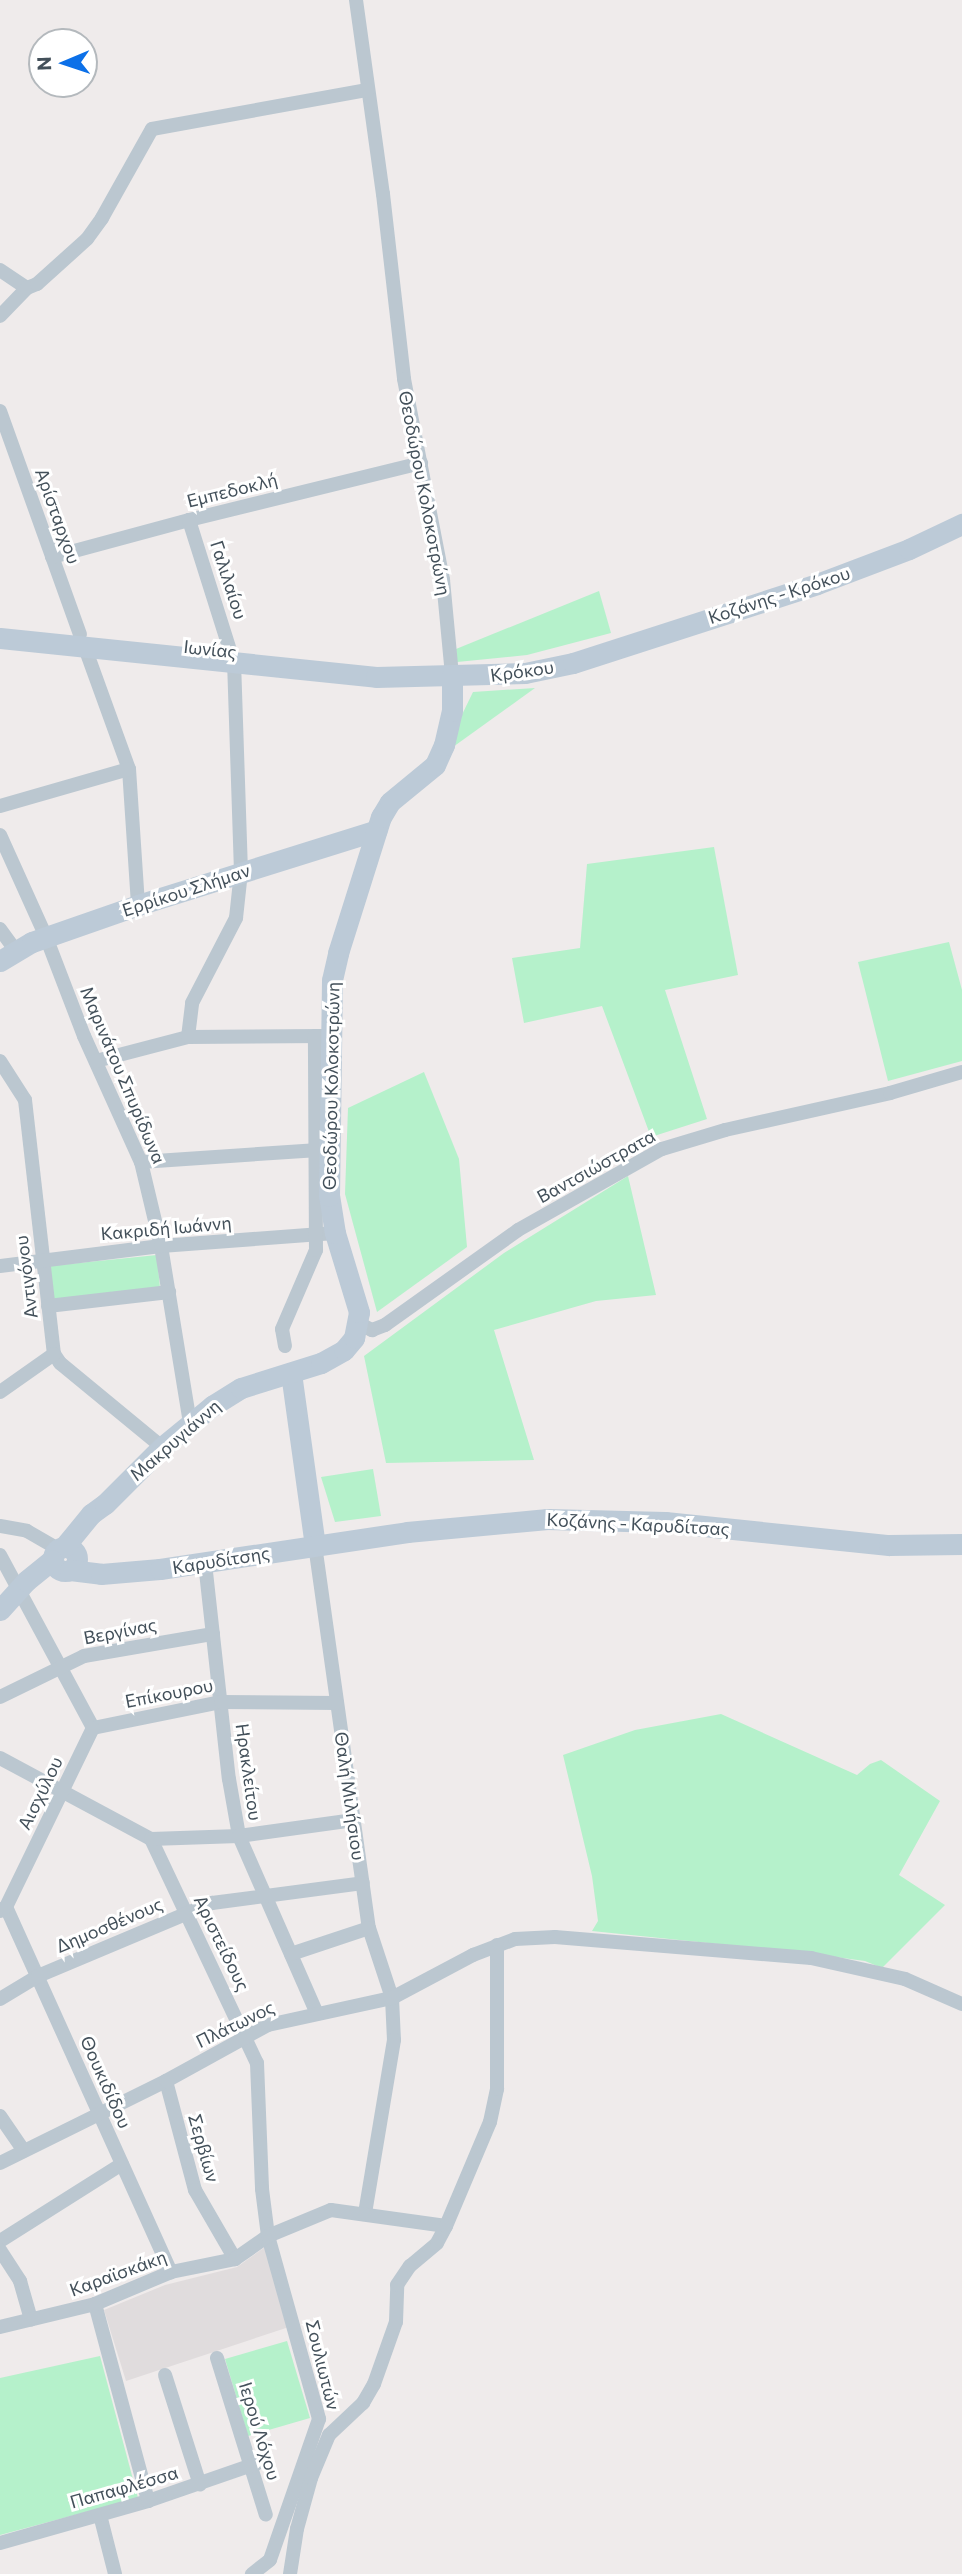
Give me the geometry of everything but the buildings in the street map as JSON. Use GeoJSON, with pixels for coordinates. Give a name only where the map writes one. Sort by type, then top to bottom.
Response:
{"type":"FeatureCollection","features":[{"type":"Feature","properties":{"kind":"street","name":"Θεοδώρου Κολοκοτρώνη"},"geometry":{"type":"LineString","coordinates":[[356,0],[383,194],[404,379],[443,580],[452,676],[452,710],[447,736],[435,765],[390,802],[377,830],[338,953],[323,1036],[328,1177],[325,1234],[354,1288],[358,1324]]}},
{"type":"Feature","properties":{"kind":"street"},"geometry":{"type":"LineString","coordinates":[[0,316],[27,288],[37,284],[87,239],[102,218],[152,130],[367,90]]}},
{"type":"Feature","properties":{"kind":"street"},"geometry":{"type":"LineString","coordinates":[[0,270],[27,288]]}},
{"type":"Feature","properties":{"kind":"street","name":"Αρίσταρχου"},"geometry":{"type":"LineString","coordinates":[[0,411],[129,769],[138,905]]}},
{"type":"Feature","properties":{"kind":"street","name":"Εμπεδοκλή"},"geometry":{"type":"LineString","coordinates":[[52,557],[421,463]]}},
{"type":"Feature","properties":{"kind":"street","name":"Γαλιλαίου"},"geometry":{"type":"LineString","coordinates":[[188,1037],[192,1003],[236,918],[241,872],[233,657],[189,520]]}},
{"type":"Feature","properties":{"kind":"street","name":"Κοζάνης - Κρόκου"},"geometry":{"type":"LineString","coordinates":[[592,657],[817,584],[921,544],[962,524]]}},
{"type":"Feature","properties":{"kind":"street","name":"Ιωνίας"},"geometry":{"type":"LineString","coordinates":[[0,627],[233,657],[377,665],[418,675],[452,676]]}},
{"type":"Feature","properties":{"kind":"street","name":"Ιωνίας"},"geometry":{"type":"LineString","coordinates":[[0,638],[82,639]]}},
{"type":"Feature","properties":{"kind":"street","name":"Κρόκου"},"geometry":{"type":"LineString","coordinates":[[452,676],[525,673],[592,657]]}},
{"type":"Feature","properties":{"kind":"street"},"geometry":{"type":"LineString","coordinates":[[0,806],[129,769]]}},
{"type":"Feature","properties":{"kind":"street","name":"Ερρίκου Σλήμαν"},"geometry":{"type":"LineString","coordinates":[[7,955],[46,937],[138,905],[377,830]]}},
{"type":"Feature","properties":{"kind":"street","name":"Μαρινάτου Σπυρίδωνα"},"geometry":{"type":"LineString","coordinates":[[0,835],[141,1161],[161,1246],[190,1423]]}},
{"type":"Feature","properties":{"kind":"street"},"geometry":{"type":"LineString","coordinates":[[0,929],[7,955]]}},
{"type":"Feature","properties":{"kind":"street"},"geometry":{"type":"LineString","coordinates":[[96,1061],[188,1037],[323,1036],[315,1150],[325,1234],[282,1329],[285,1346]]}},
{"type":"Feature","properties":{"kind":"street","name":"Αντιγόνου"},"geometry":{"type":"LineString","coordinates":[[0,1061],[25,1100],[54,1354]]}},
{"type":"Feature","properties":{"kind":"street","name":"Βαντσιώστρατα"},"geometry":{"type":"LineString","coordinates":[[358,1324],[372,1330],[385,1325],[518,1230],[662,1149],[725,1130],[890,1093],[962,1072]]}},
{"type":"Feature","properties":{"kind":"street"},"geometry":{"type":"LineString","coordinates":[[141,1161],[315,1150]]}},
{"type":"Feature","properties":{"kind":"street","name":"Κακριδή Ιωάννη"},"geometry":{"type":"LineString","coordinates":[[0,1266],[161,1246],[325,1234]]}},
{"type":"Feature","properties":{"kind":"street"},"geometry":{"type":"LineString","coordinates":[[48,1306],[169,1292]]}},
{"type":"Feature","properties":{"kind":"street"},"geometry":{"type":"LineString","coordinates":[[291,1373],[321,1363],[344,1350],[354,1338],[358,1324]]}},
{"type":"Feature","properties":{"kind":"street"},"geometry":{"type":"LineString","coordinates":[[0,1392],[54,1354],[60,1363],[162,1447]]}},
{"type":"Feature","properties":{"kind":"street","name":"Μακρυγιάννη"},"geometry":{"type":"LineString","coordinates":[[0,1610],[19,1590],[66,1558],[105,1504],[190,1423],[235,1391],[291,1373]]}},
{"type":"Feature","properties":{"kind":"street","name":"Θαλή Μιλήσιου"},"geometry":{"type":"LineString","coordinates":[[291,1373],[369,1928],[392,1998],[394,2040],[365,2214]]}},
{"type":"Feature","properties":{"kind":"street","name":"Κοζάνης - Καρυδίτσας"},"geometry":{"type":"LineString","coordinates":[[315,1545],[420,1531],[575,1518],[728,1527],[866,1544],[962,1544]]}},
{"type":"Feature","properties":{"kind":"street"},"geometry":{"type":"LineString","coordinates":[[0,1526],[27,1531],[66,1558]]}},
{"type":"Feature","properties":{"kind":"street","name":"Καρυδίτσης"},"geometry":{"type":"LineString","coordinates":[[66,1558],[127,1571],[205,1563],[315,1545]]}},
{"type":"Feature","properties":{"kind":"street"},"geometry":{"type":"LineString","coordinates":[[0,1555],[93,1728]]}},
{"type":"Feature","properties":{"kind":"street","name":"Ηρακλείτου"},"geometry":{"type":"LineString","coordinates":[[205,1563],[239,1836],[317,2014]]}},
{"type":"Feature","properties":{"kind":"street","name":"Βεργίνας"},"geometry":{"type":"LineString","coordinates":[[0,1696],[84,1656],[213,1633]]}},
{"type":"Feature","properties":{"kind":"street","name":"Επίκουρου"},"geometry":{"type":"LineString","coordinates":[[93,1728],[221,1702],[337,1703]]}},
{"type":"Feature","properties":{"kind":"street","name":"Αισχύλου"},"geometry":{"type":"LineString","coordinates":[[3,1909],[93,1728]]}},
{"type":"Feature","properties":{"kind":"street"},"geometry":{"type":"LineString","coordinates":[[0,1758],[151,1839],[239,1836],[354,1820]]}},
{"type":"Feature","properties":{"kind":"street","name":"Αριστείδους"},"geometry":{"type":"LineString","coordinates":[[151,1839],[257,2063],[262,2189],[268,2236]]}},
{"type":"Feature","properties":{"kind":"street","name":"Δημοσθένους"},"geometry":{"type":"LineString","coordinates":[[0,1999],[38,1976],[212,1903],[363,1883]]}},
{"type":"Feature","properties":{"kind":"street","name":"Θουκιδίδου"},"geometry":{"type":"LineString","coordinates":[[3,1909],[38,1976],[171,2272]]}},
{"type":"Feature","properties":{"kind":"street"},"geometry":{"type":"LineString","coordinates":[[291,1954],[369,1928]]}},
{"type":"Feature","properties":{"kind":"street","name":"Πλάτωνος"},"geometry":{"type":"LineString","coordinates":[[0,2163],[166,2081],[246,2036],[281,2021],[392,1998],[497,1945],[515,1939],[555,1937],[811,1958],[905,1979],[962,2004]]}},
{"type":"Feature","properties":{"kind":"street"},"geometry":{"type":"LineString","coordinates":[[290,2574],[297,2529],[311,2478],[329,2435],[363,2403],[377,2376],[396,2322],[397,2285],[410,2266],[437,2243],[480,2148],[495,2102],[497,1945]]}},
{"type":"Feature","properties":{"kind":"street","name":"Σερβίων"},"geometry":{"type":"LineString","coordinates":[[166,2081],[195,2190],[235,2259]]}},
{"type":"Feature","properties":{"kind":"street"},"geometry":{"type":"LineString","coordinates":[[0,2116],[24,2151]]}},
{"type":"Feature","properties":{"kind":"street"},"geometry":{"type":"LineString","coordinates":[[0,2241],[122,2164]]}},
{"type":"Feature","properties":{"kind":"street","name":"Καραϊσκάκη"},"geometry":{"type":"LineString","coordinates":[[0,2327],[95,2304],[171,2272],[235,2259],[268,2236],[331,2210],[446,2226]]}},
{"type":"Feature","properties":{"kind":"street","name":"Σουλιωτών"},"geometry":{"type":"LineString","coordinates":[[252,2574],[270,2560],[319,2419],[268,2236]]}},
{"type":"Feature","properties":{"kind":"street"},"geometry":{"type":"LineString","coordinates":[[0,2250],[20,2281],[31,2319]]}},
{"type":"Feature","properties":{"kind":"street"},"geometry":{"type":"LineString","coordinates":[[95,2304],[148,2501]]}},
{"type":"Feature","properties":{"kind":"street","name":"Ιερού Λόχου"},"geometry":{"type":"LineString","coordinates":[[217,2358],[254,2464],[266,2515]]}},
{"type":"Feature","properties":{"kind":"street"},"geometry":{"type":"LineString","coordinates":[[165,2375],[200,2484]]}},
{"type":"Feature","properties":{"kind":"street"},"geometry":{"type":"LineString","coordinates":[[319,2419],[343,2420]]}},
{"type":"Feature","properties":{"kind":"street","name":"Παπαφλέσσα"},"geometry":{"type":"LineString","coordinates":[[0,2543],[148,2501],[254,2464]]}},
{"type":"Feature","properties":{"kind":"street"},"geometry":{"type":"LineString","coordinates":[[100,2515],[115,2574]]}},
{"type":"Feature","properties":{"kind":"shaded area"},"geometry":{"type":"Polygon","coordinates":[[[265,2247],[289,2327],[126,2381],[104,2310],[165,2285],[237,2267],[265,2247]]]}},
{"type":"Feature","properties":{"kind":"green space"},"geometry":{"type":"Polygon","coordinates":[[[599,591],[611,633],[527,655],[457,662],[456,649],[599,591]]]}},
{"type":"Feature","properties":{"kind":"green space"},"geometry":{"type":"Polygon","coordinates":[[[535,688],[453,747],[456,727],[473,692],[535,688]]]}},
{"type":"Feature","properties":{"kind":"green space"},"geometry":{"type":"Polygon","coordinates":[[[714,847],[738,975],[665,990],[707,1119],[651,1137],[602,1006],[524,1023],[512,958],[580,948],[587,864],[714,847]]]}},
{"type":"Feature","properties":{"kind":"green space"},"geometry":{"type":"Polygon","coordinates":[[[949,942],[962,990],[962,1061],[888,1081],[858,962],[949,942]]]}},
{"type":"Feature","properties":{"kind":"green space"},"geometry":{"type":"Polygon","coordinates":[[[424,1072],[459,1159],[467,1247],[377,1312],[345,1194],[348,1108],[424,1072]]]}},
{"type":"Feature","properties":{"kind":"green space"},"geometry":{"type":"Polygon","coordinates":[[[628,1176],[656,1295],[596,1301],[494,1330],[534,1460],[386,1463],[364,1356],[504,1253],[628,1176]]]}},
{"type":"Feature","properties":{"kind":"green space"},"geometry":{"type":"Polygon","coordinates":[[[157,1255],[160,1288],[52,1300],[49,1266],[157,1255]]]}},
{"type":"Feature","properties":{"kind":"green space"},"geometry":{"type":"Polygon","coordinates":[[[373,1469],[381,1516],[335,1522],[321,1477],[373,1469]]]}},
{"type":"Feature","properties":{"kind":"green space"},"geometry":{"type":"Polygon","coordinates":[[[721,1714],[857,1775],[870,1764],[881,1760],[940,1801],[899,1875],[945,1905],[882,1968],[865,1961],[806,1953],[592,1931],[598,1921],[592,1876],[563,1755],[635,1730],[721,1714]]]}},
{"type":"Feature","properties":{"kind":"green space"},"geometry":{"type":"Polygon","coordinates":[[[287,2341],[310,2418],[248,2436],[225,2359],[287,2341]]]}},
{"type":"Feature","properties":{"kind":"green space"},"geometry":{"type":"Polygon","coordinates":[[[100,2356],[138,2498],[0,2535],[0,2378],[100,2356]]]}}]}
